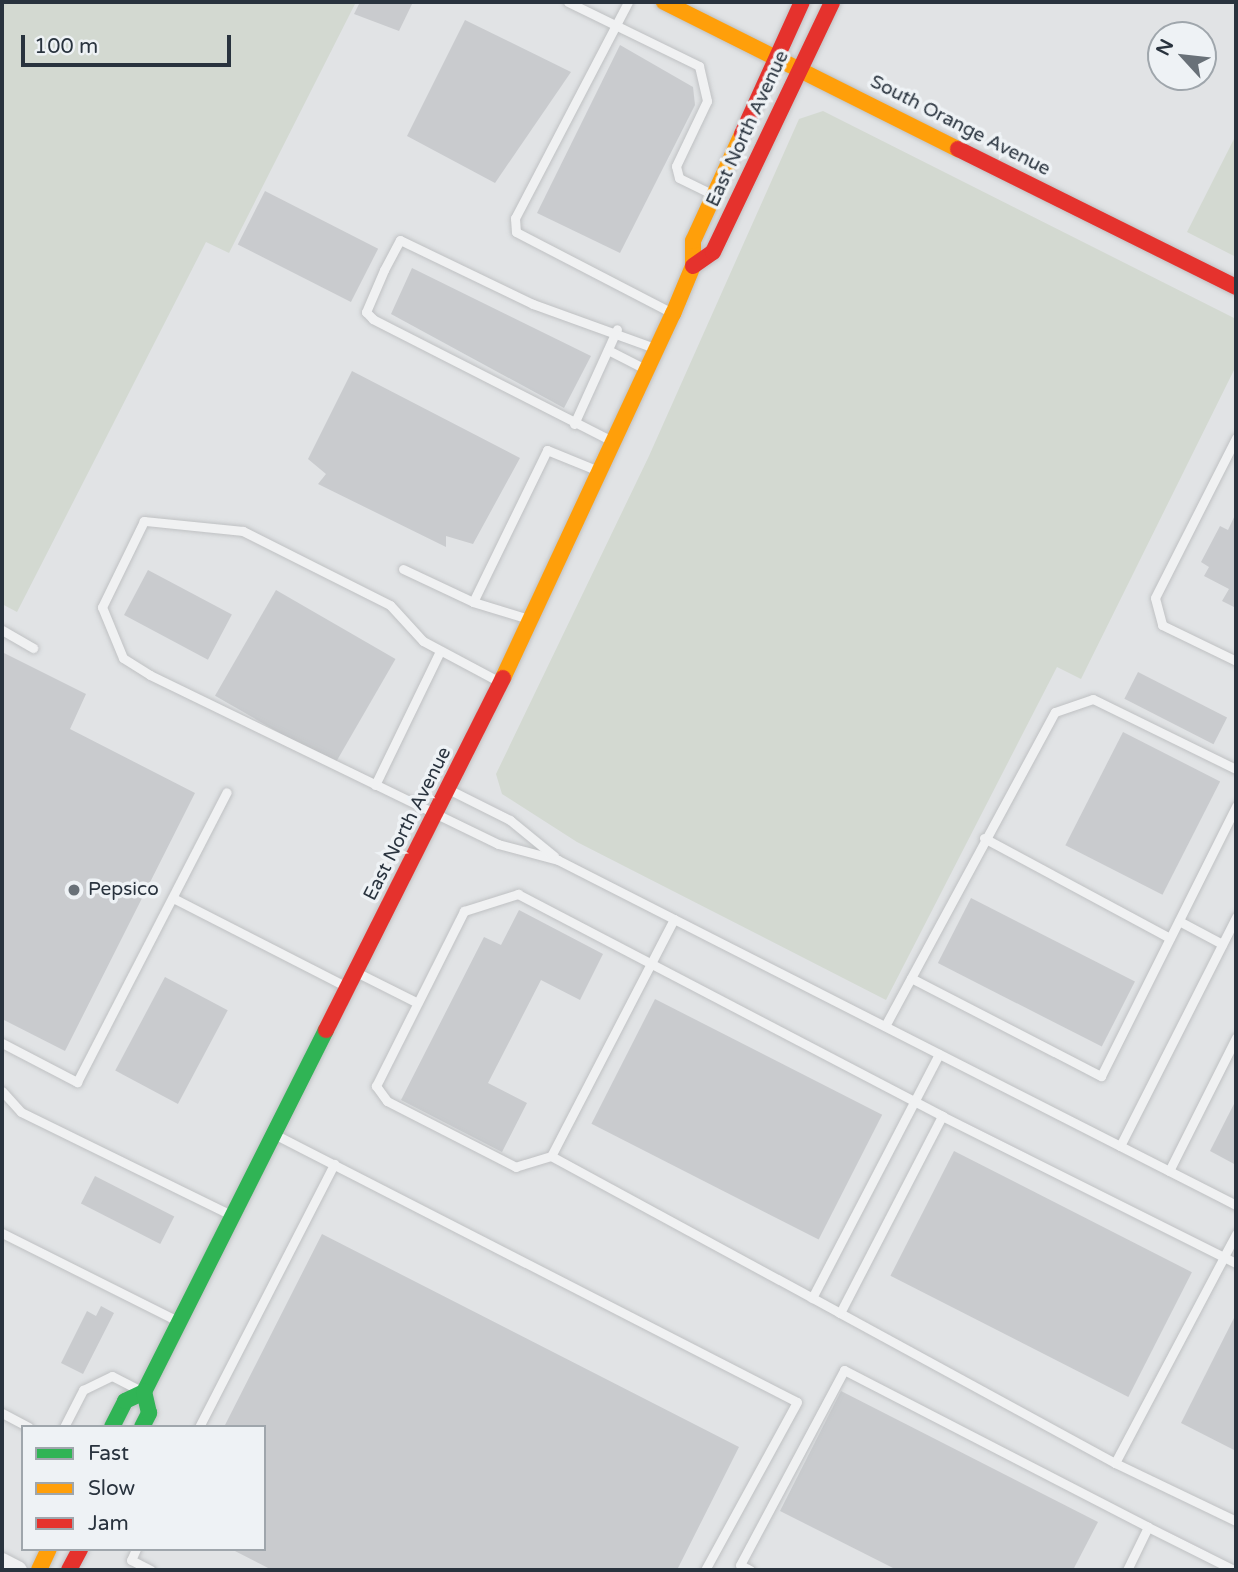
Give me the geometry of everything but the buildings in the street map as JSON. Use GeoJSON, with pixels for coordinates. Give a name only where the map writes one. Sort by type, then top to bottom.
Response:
{"type":"FeatureCollection","features":[{"type":"Feature","properties":{"kind":"street","name":"South Orange Avenue"},"geometry":{"type":"LineString","coordinates":[[664,2],[1236,287]]}},
{"type":"Feature","properties":{"kind":"street","name":"East North Avenue"},"geometry":{"type":"LineString","coordinates":[[113,1425],[125,1401],[144,1392],[450,790],[533,620],[650,371],[692,266],[693,241],[802,2]]}},
{"type":"Feature","properties":{"kind":"street","name":"East North Avenue"},"geometry":{"type":"LineString","coordinates":[[692,266],[713,252],[832,2]]}},
{"type":"Feature","properties":{"kind":"street","name":"East North Avenue"},"geometry":{"type":"LineString","coordinates":[[143,1425],[149,1413],[144,1392]]}},
{"type":"Feature","properties":{"kind":"street"},"geometry":{"type":"LineString","coordinates":[[39,1570],[48,1551]]}},
{"type":"Feature","properties":{"kind":"street"},"geometry":{"type":"LineString","coordinates":[[69,1570],[79,1551]]}},
{"type":"Feature","properties":{"kind":"street"},"geometry":{"type":"LineString","coordinates":[[2,1562],[18,1570]]}},
{"type":"Feature","properties":{"kind":"lane"},"geometry":{"type":"LineString","coordinates":[[568,2],[699,66],[707,101],[676,166],[679,178],[714,194]]}},
{"type":"Feature","properties":{"kind":"lane"},"geometry":{"type":"LineString","coordinates":[[628,2],[515,218],[516,232],[673,314]]}},
{"type":"Feature","properties":{"kind":"lane"},"geometry":{"type":"LineString","coordinates":[[616,443],[573,424],[373,319],[366,312],[384,270],[400,240],[533,304],[617,329],[659,349]]}},
{"type":"Feature","properties":{"kind":"lane"},"geometry":{"type":"LineString","coordinates":[[573,424],[617,329]]}},
{"type":"Feature","properties":{"kind":"lane"},"geometry":{"type":"LineString","coordinates":[[608,350],[650,371]]}},
{"type":"Feature","properties":{"kind":"lane"},"geometry":{"type":"LineString","coordinates":[[1236,438],[1155,598],[1162,625],[1236,661]]}},
{"type":"Feature","properties":{"kind":"lane"},"geometry":{"type":"LineString","coordinates":[[473,602],[547,450],[603,473]]}},
{"type":"Feature","properties":{"kind":"lane"},"geometry":{"type":"LineString","coordinates":[[502,683],[440,651],[390,605],[243,531],[144,522],[102,607],[123,658],[374,785],[498,844],[558,860],[1236,1205]]}},
{"type":"Feature","properties":{"kind":"lane"},"geometry":{"type":"LineString","coordinates":[[403,569],[473,602],[533,620]]}},
{"type":"Feature","properties":{"kind":"lane"},"geometry":{"type":"LineString","coordinates":[[2,630],[33,648]]}},
{"type":"Feature","properties":{"kind":"lane"},"geometry":{"type":"LineString","coordinates":[[374,785],[440,651]]}},
{"type":"Feature","properties":{"kind":"lane"},"geometry":{"type":"LineString","coordinates":[[885,1026],[984,838],[1055,712],[1093,699],[1236,769]]}},
{"type":"Feature","properties":{"kind":"lane"},"geometry":{"type":"LineString","coordinates":[[450,790],[510,821],[558,860]]}},
{"type":"Feature","properties":{"kind":"lane"},"geometry":{"type":"LineString","coordinates":[[2,1043],[77,1082],[227,792]]}},
{"type":"Feature","properties":{"kind":"lane"},"geometry":{"type":"LineString","coordinates":[[911,978],[1101,1076],[1236,806]]}},
{"type":"Feature","properties":{"kind":"lane"},"geometry":{"type":"LineString","coordinates":[[984,838],[1170,938]]}},
{"type":"Feature","properties":{"kind":"lane"},"geometry":{"type":"LineString","coordinates":[[674,919],[652,962],[551,1156],[516,1167],[381,1096],[376,1086],[382,1067],[464,911],[519,894],[652,962],[915,1100],[942,1116],[1236,1263]]}},
{"type":"Feature","properties":{"kind":"lane"},"geometry":{"type":"LineString","coordinates":[[173,898],[349,988]]}},
{"type":"Feature","properties":{"kind":"lane"},"geometry":{"type":"LineString","coordinates":[[1120,1146],[1222,944],[1232,935],[1236,917]]}},
{"type":"Feature","properties":{"kind":"lane"},"geometry":{"type":"LineString","coordinates":[[1179,921],[1222,944]]}},
{"type":"Feature","properties":{"kind":"lane"},"geometry":{"type":"LineString","coordinates":[[357,972],[416,1002]]}},
{"type":"Feature","properties":{"kind":"lane"},"geometry":{"type":"LineString","coordinates":[[1170,1171],[1236,1038]]}},
{"type":"Feature","properties":{"kind":"lane"},"geometry":{"type":"LineString","coordinates":[[813,1298],[939,1054]]}},
{"type":"Feature","properties":{"kind":"lane"},"geometry":{"type":"LineString","coordinates":[[2,1091],[21,1112],[233,1216]]}},
{"type":"Feature","properties":{"kind":"lane"},"geometry":{"type":"LineString","coordinates":[[840,1313],[942,1116]]}},
{"type":"Feature","properties":{"kind":"lane"},"geometry":{"type":"LineString","coordinates":[[274,1134],[797,1402],[705,1570]]}},
{"type":"Feature","properties":{"kind":"lane"},"geometry":{"type":"LineString","coordinates":[[551,1156],[1115,1463],[1236,1521]]}},
{"type":"Feature","properties":{"kind":"lane"},"geometry":{"type":"LineString","coordinates":[[200,1425],[334,1164]]}},
{"type":"Feature","properties":{"kind":"lane"},"geometry":{"type":"LineString","coordinates":[[2,1233],[180,1322]]}},
{"type":"Feature","properties":{"kind":"lane"},"geometry":{"type":"LineString","coordinates":[[1115,1463],[1236,1234]]}},
{"type":"Feature","properties":{"kind":"lane"},"geometry":{"type":"LineString","coordinates":[[750,1570],[740,1565],[844,1370],[1234,1570]]}},
{"type":"Feature","properties":{"kind":"lane"},"geometry":{"type":"LineString","coordinates":[[65,1425],[83,1390],[112,1376],[144,1392]]}},
{"type":"Feature","properties":{"kind":"lane"},"geometry":{"type":"LineString","coordinates":[[2,1413],[25,1425]]}},
{"type":"Feature","properties":{"kind":"lane"},"geometry":{"type":"LineString","coordinates":[[1127,1570],[1148,1527]]}},
{"type":"Feature","properties":{"kind":"lane"},"geometry":{"type":"LineString","coordinates":[[135,1551],[131,1560],[151,1570]]}},
{"type":"Feature","properties":{"kind":"shaded area"},"geometry":{"type":"Polygon","coordinates":[[[2,2],[356,2],[229,253],[206,242],[17,612],[2,604],[2,2]]]}},
{"type":"Feature","properties":{"kind":"shaded area"},"geometry":{"type":"Polygon","coordinates":[[[823,111],[1236,319],[1236,366],[1081,679],[1057,667],[886,1000],[577,842],[502,794],[496,774],[649,456],[799,119],[823,111]]]}},
{"type":"Feature","properties":{"kind":"shaded area"},"geometry":{"type":"Polygon","coordinates":[[[1236,135],[1236,257],[1187,232],[1236,135]]]}},
{"type":"Feature","properties":{"kind":"traffic: fast"},"geometry":{"type":"LineString","coordinates":[[113,1425],[125,1401],[144,1392],[326,1030]]}},
{"type":"Feature","properties":{"kind":"traffic: fast"},"geometry":{"type":"LineString","coordinates":[[143,1425],[149,1413],[144,1392]]}},
{"type":"Feature","properties":{"kind":"traffic: slow"},"geometry":{"type":"LineString","coordinates":[[664,2],[958,149]]}},
{"type":"Feature","properties":{"kind":"traffic: slow"},"geometry":{"type":"LineString","coordinates":[[503,678],[673,314],[693,266],[693,241],[742,134]]}},
{"type":"Feature","properties":{"kind":"traffic: slow"},"geometry":{"type":"LineString","coordinates":[[39,1570],[48,1551]]}},
{"type":"Feature","properties":{"kind":"traffic: jam"},"geometry":{"type":"LineString","coordinates":[[742,134],[802,2]]}},
{"type":"Feature","properties":{"kind":"traffic: jam"},"geometry":{"type":"LineString","coordinates":[[693,266],[713,252],[832,2]]}},
{"type":"Feature","properties":{"kind":"traffic: jam"},"geometry":{"type":"LineString","coordinates":[[958,149],[1236,287]]}},
{"type":"Feature","properties":{"kind":"traffic: jam"},"geometry":{"type":"LineString","coordinates":[[326,1030],[503,678]]}},
{"type":"Feature","properties":{"kind":"traffic: jam"},"geometry":{"type":"LineString","coordinates":[[69,1570],[79,1551]]}},
{"type":"Feature","properties":{"kind":"place","name":"Pepsico"},"geometry":{"type":"Point","coordinates":[74,890]}}]}
